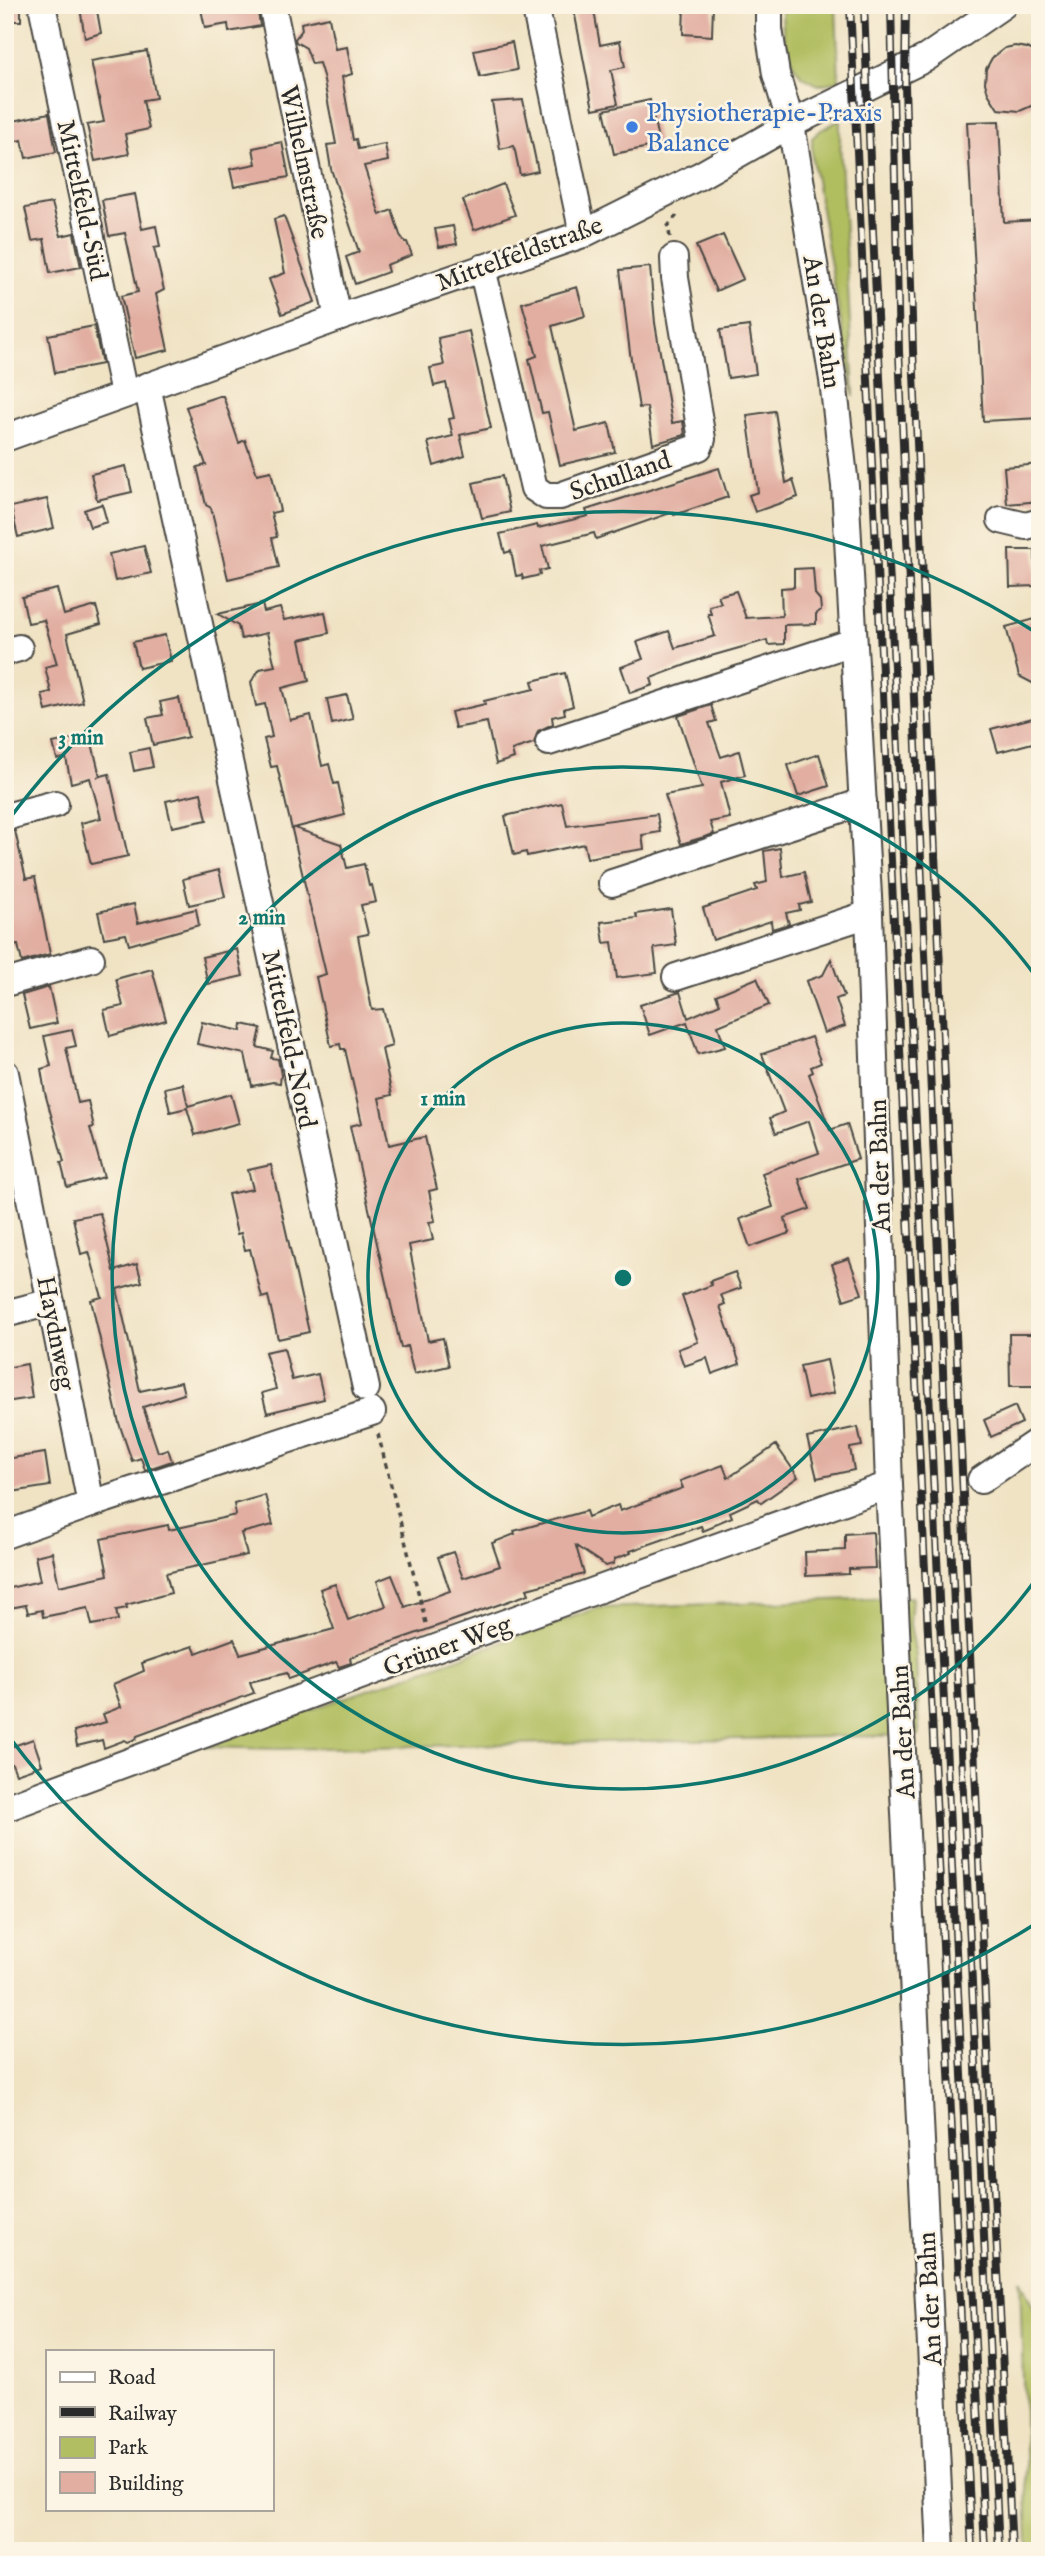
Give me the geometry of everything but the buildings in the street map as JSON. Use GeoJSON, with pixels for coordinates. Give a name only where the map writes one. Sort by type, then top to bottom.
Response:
{"type":"FeatureCollection","features":[{"type":"Feature","properties":{"kind":"street","name":"Mittelfeld-Süd"},"geometry":{"type":"LineString","coordinates":[[42,5],[136,390]]}},
{"type":"Feature","properties":{"kind":"street","name":"Wilhelmstraße"},"geometry":{"type":"LineString","coordinates":[[272,5],[338,318]]}},
{"type":"Feature","properties":{"kind":"street"},"geometry":{"type":"LineString","coordinates":[[535,5],[583,234]]}},
{"type":"Feature","properties":{"kind":"street","name":"An der Bahn"},"geometry":{"type":"LineString","coordinates":[[769,5],[769,29],[776,74],[791,124],[833,380],[845,486],[869,914],[889,1485],[941,2551]]}},
{"type":"Feature","properties":{"kind":"street","name":"Mittelfeldstraße"},"geometry":{"type":"LineString","coordinates":[[5,438],[338,318],[583,234],[699,176],[791,124],[926,58],[1003,5]]}},
{"type":"Feature","properties":{"kind":"street","name":"Schulland"},"geometry":{"type":"LineString","coordinates":[[482,268],[534,488],[546,496],[560,496],[699,447],[702,439],[674,258]]}},
{"type":"Feature","properties":{"kind":"street","name":"Mittelfeld-Nord"},"geometry":{"type":"LineString","coordinates":[[136,390],[369,1400]]}},
{"type":"Feature","properties":{"kind":"street"},"geometry":{"type":"LineString","coordinates":[[1001,520],[1026,526],[1040,522]]}},
{"type":"Feature","properties":{"kind":"street"},"geometry":{"type":"LineString","coordinates":[[549,742],[853,642]]}},
{"type":"Feature","properties":{"kind":"street"},"geometry":{"type":"LineString","coordinates":[[612,883],[863,802]]}},
{"type":"Feature","properties":{"kind":"street"},"geometry":{"type":"LineString","coordinates":[[5,817],[55,804]]}},
{"type":"Feature","properties":{"kind":"street"},"geometry":{"type":"LineString","coordinates":[[676,977],[869,914]]}},
{"type":"Feature","properties":{"kind":"street"},"geometry":{"type":"LineString","coordinates":[[5,983],[91,959]]}},
{"type":"Feature","properties":{"kind":"street","name":"Haydnweg"},"geometry":{"type":"LineString","coordinates":[[5,1073],[91,1504]]}},
{"type":"Feature","properties":{"kind":"street"},"geometry":{"type":"LineString","coordinates":[[5,1314],[51,1302]]}},
{"type":"Feature","properties":{"kind":"street"},"geometry":{"type":"LineString","coordinates":[[5,1535],[369,1400]]}},
{"type":"Feature","properties":{"kind":"street"},"geometry":{"type":"LineString","coordinates":[[981,1480],[1040,1440]]}},
{"type":"Feature","properties":{"kind":"street","name":"Grüner Weg"},"geometry":{"type":"LineString","coordinates":[[5,1808],[433,1649],[889,1485]]}},
{"type":"Feature","properties":{"kind":"path"},"geometry":{"type":"LineString","coordinates":[[674,258],[668,226],[683,208]]}},
{"type":"Feature","properties":{"kind":"path"},"geometry":{"type":"LineString","coordinates":[[369,1400],[433,1649]]}},
{"type":"Feature","properties":{"kind":"green space"},"geometry":{"type":"Polygon","coordinates":[[[782,5],[836,5],[839,81],[819,85],[800,74],[787,50],[782,5]]]}},
{"type":"Feature","properties":{"kind":"green space"},"geometry":{"type":"Polygon","coordinates":[[[840,120],[854,397],[812,158],[812,138],[840,120]]]}},
{"type":"Feature","properties":{"kind":"green space"},"geometry":{"type":"Polygon","coordinates":[[[912,1597],[910,1624],[916,1656],[919,1735],[279,1749],[206,1747],[598,1608],[912,1597]]]}},
{"type":"Feature","properties":{"kind":"green space"},"geometry":{"type":"Polygon","coordinates":[[[1020,2279],[1036,2313],[1040,2312],[1040,2551],[1028,2551],[1020,2279]]]}},
{"type":"Feature","properties":{"kind":"railway"},"geometry":{"type":"LineString","coordinates":[[850,5],[972,2551]]}},
{"type":"Feature","properties":{"kind":"railway"},"geometry":{"type":"LineString","coordinates":[[864,5],[985,2551]]}},
{"type":"Feature","properties":{"kind":"railway"},"geometry":{"type":"LineString","coordinates":[[891,5],[899,351],[944,1394],[999,2551]]}},
{"type":"Feature","properties":{"kind":"railway"},"geometry":{"type":"LineString","coordinates":[[906,5],[905,86],[913,351],[990,2111],[1012,2551]]}},
{"type":"Feature","properties":{"kind":"place","name":"Physiotherapie-Praxis Balance"},"geometry":{"type":"Point","coordinates":[632,127]}}]}
